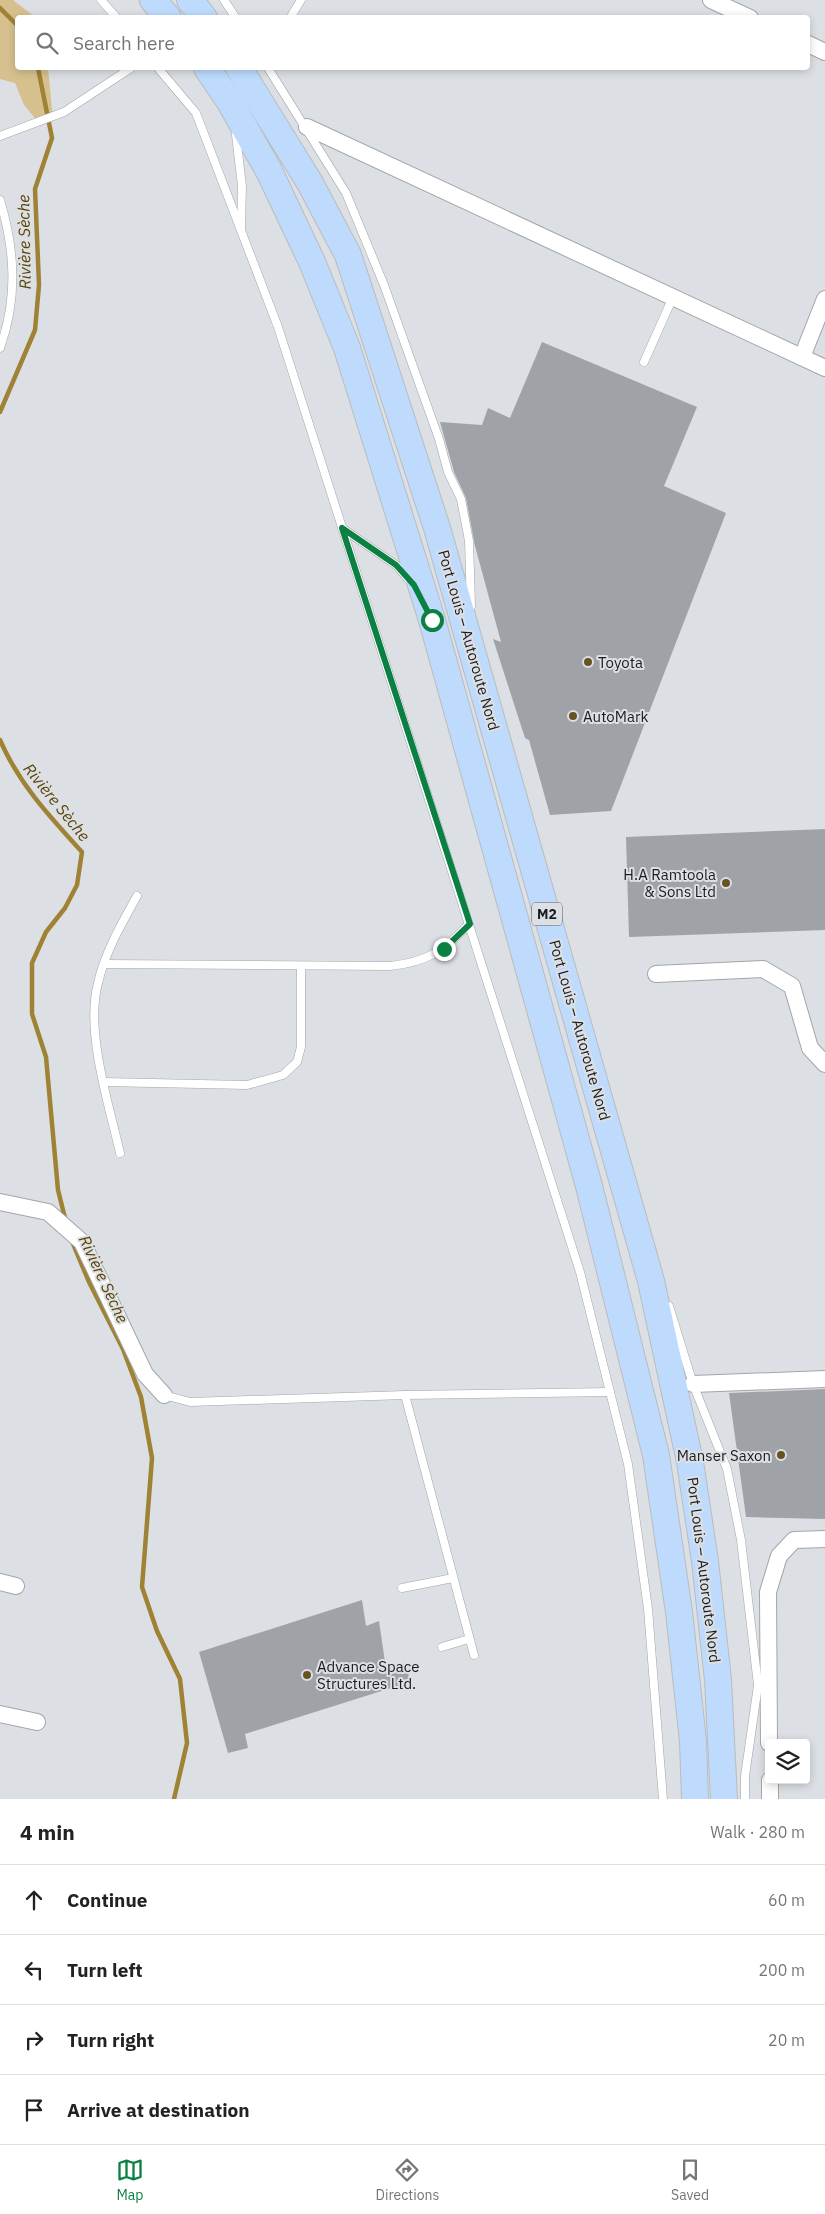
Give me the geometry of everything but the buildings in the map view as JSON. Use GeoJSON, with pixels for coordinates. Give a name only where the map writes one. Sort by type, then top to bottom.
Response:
{"type":"FeatureCollection","features":[{"type":"Feature","properties":{"kind":"highway"},"geometry":{"type":"LineString","coordinates":[[153,0],[166,15]]}},
{"type":"Feature","properties":{"kind":"highway"},"geometry":{"type":"LineString","coordinates":[[190,0],[202,15]]}},
{"type":"Feature","properties":{"kind":"highway","name":"Port Louis – Autoroute Nord"},"geometry":{"type":"LineString","coordinates":[[208,70],[230,102],[269,171],[312,262],[347,348],[432,620],[589,1186],[656,1456],[680,1612],[693,1741],[695,1799]]}},
{"type":"Feature","properties":{"kind":"highway","name":"Port Louis – Autoroute Nord"},"geometry":{"type":"LineString","coordinates":[[240,70],[310,183],[348,255],[437,528],[651,1281],[690,1462],[705,1561],[717,1671],[724,1799]]}},
{"type":"Feature","properties":{"kind":"street"},"geometry":{"type":"LineString","coordinates":[[712,0],[744,15]]}},
{"type":"Feature","properties":{"kind":"street"},"geometry":{"type":"LineString","coordinates":[[810,45],[825,52]]}},
{"type":"Feature","properties":{"kind":"street"},"geometry":{"type":"LineString","coordinates":[[307,127],[825,368]]}},
{"type":"Feature","properties":{"kind":"street"},"geometry":{"type":"LineString","coordinates":[[802,357],[825,299]]}},
{"type":"Feature","properties":{"kind":"street"},"geometry":{"type":"LineString","coordinates":[[656,974],[763,969],[792,986],[810,1048],[825,1064]]}},
{"type":"Feature","properties":{"kind":"street"},"geometry":{"type":"LineString","coordinates":[[0,1202],[48,1212],[82,1242],[145,1374],[164,1395]]}},
{"type":"Feature","properties":{"kind":"street"},"geometry":{"type":"LineString","coordinates":[[693,1384],[825,1379]]}},
{"type":"Feature","properties":{"kind":"street"},"geometry":{"type":"LineString","coordinates":[[769,1739],[768,1592],[778,1556],[794,1540],[825,1539]]}},
{"type":"Feature","properties":{"kind":"street"},"geometry":{"type":"LineString","coordinates":[[0,1582],[16,1586]]}},
{"type":"Feature","properties":{"kind":"street"},"geometry":{"type":"LineString","coordinates":[[0,1714],[37,1722]]}},
{"type":"Feature","properties":{"kind":"street"},"geometry":{"type":"LineString","coordinates":[[770,1784],[770,1799]]}},
{"type":"Feature","properties":{"kind":"lane"},"geometry":{"type":"LineString","coordinates":[[101,0],[114,15]]}},
{"type":"Feature","properties":{"kind":"lane"},"geometry":{"type":"LineString","coordinates":[[224,0],[234,15]]}},
{"type":"Feature","properties":{"kind":"lane"},"geometry":{"type":"LineString","coordinates":[[292,15],[301,0]]}},
{"type":"Feature","properties":{"kind":"lane"},"geometry":{"type":"LineString","coordinates":[[0,136],[64,112],[128,70]]}},
{"type":"Feature","properties":{"kind":"lane"},"geometry":{"type":"LineString","coordinates":[[160,70],[196,113],[278,328],[580,1272],[628,1464],[646,1600],[664,1799]]}},
{"type":"Feature","properties":{"kind":"lane"},"geometry":{"type":"LineString","coordinates":[[269,70],[307,127],[346,193],[384,285],[439,439],[448,472],[461,500],[469,541],[473,654]]}},
{"type":"Feature","properties":{"kind":"lane"},"geometry":{"type":"LineString","coordinates":[[230,102],[239,149],[242,186],[241,233]]}},
{"type":"Feature","properties":{"kind":"lane"},"geometry":{"type":"LineString","coordinates":[[0,200],[9,229],[14,288],[6,332],[0,348]]}},
{"type":"Feature","properties":{"kind":"lane"},"geometry":{"type":"LineString","coordinates":[[644,362],[672,297]]}},
{"type":"Feature","properties":{"kind":"lane"},"geometry":{"type":"LineString","coordinates":[[342,528],[396,565],[414,585],[432,620]]}},
{"type":"Feature","properties":{"kind":"lane"},"geometry":{"type":"LineString","coordinates":[[120,1153],[95,1032],[94,1005],[97,985],[104,964],[137,896]]}},
{"type":"Feature","properties":{"kind":"lane"},"geometry":{"type":"LineString","coordinates":[[104,964],[301,966],[339,964],[390,966],[411,964],[426,960],[444,949],[470,924]]}},
{"type":"Feature","properties":{"kind":"lane"},"geometry":{"type":"LineString","coordinates":[[104,1082],[247,1085],[283,1074],[297,1062],[301,1047],[301,966]]}},
{"type":"Feature","properties":{"kind":"lane"},"geometry":{"type":"LineString","coordinates":[[620,1171],[647,1233]]}},
{"type":"Feature","properties":{"kind":"lane"},"geometry":{"type":"LineString","coordinates":[[667,1297],[693,1384],[726,1469],[742,1540],[753,1625],[758,1685],[744,1776],[745,1799]]}},
{"type":"Feature","properties":{"kind":"lane"},"geometry":{"type":"LineString","coordinates":[[164,1395],[190,1402],[404,1395],[610,1392]]}},
{"type":"Feature","properties":{"kind":"lane"},"geometry":{"type":"LineString","coordinates":[[404,1395],[474,1655]]}},
{"type":"Feature","properties":{"kind":"lane"},"geometry":{"type":"LineString","coordinates":[[402,1588],[453,1578]]}},
{"type":"Feature","properties":{"kind":"lane"},"geometry":{"type":"LineString","coordinates":[[442,1647],[469,1639]]}},
{"type":"Feature","properties":{"kind":"shaded area"},"geometry":{"type":"Polygon","coordinates":[[[0,0],[13,0],[32,15],[15,15],[15,70],[48,70],[53,120],[40,124],[24,105],[15,83],[0,79],[0,0]]]}},
{"type":"Feature","properties":{"kind":"waterway","name":"Rivière Sèche"},"geometry":{"type":"LineString","coordinates":[[0,8],[15,23]]}},
{"type":"Feature","properties":{"kind":"waterway","name":"Rivière Sèche"},"geometry":{"type":"LineString","coordinates":[[0,412],[35,330],[39,285],[35,189],[52,138],[38,70]]}},
{"type":"Feature","properties":{"kind":"waterway","name":"Rivière Sèche"},"geometry":{"type":"LineString","coordinates":[[0,740],[26,786],[82,852],[77,885],[65,908],[46,932],[32,963],[32,1014],[46,1057],[58,1190],[66,1222]]}},
{"type":"Feature","properties":{"kind":"waterway","name":"Rivière Sèche"},"geometry":{"type":"LineString","coordinates":[[71,1239],[89,1282],[123,1349],[141,1397],[152,1458],[142,1587],[157,1631],[180,1679],[187,1743],[174,1799]]}},
{"type":"Feature","properties":{"kind":"place","name":"Toyota"},"geometry":{"type":"Point","coordinates":[588,662]}},
{"type":"Feature","properties":{"kind":"place","name":"AutoMark"},"geometry":{"type":"Point","coordinates":[573,716]}},
{"type":"Feature","properties":{"kind":"place","name":"H.A Ramtoola & Sons Ltd"},"geometry":{"type":"Point","coordinates":[726,883]}},
{"type":"Feature","properties":{"kind":"place","name":"Manser Saxon"},"geometry":{"type":"Point","coordinates":[781,1455]}},
{"type":"Feature","properties":{"kind":"place","name":"Advance Space Structures Ltd."},"geometry":{"type":"Point","coordinates":[307,1675]}},
{"type":"Feature","properties":{"kind":"route"},"geometry":{"type":"LineString","coordinates":[[432,620],[414,585],[396,565],[342,528],[470,924],[444,949]]}}]}
